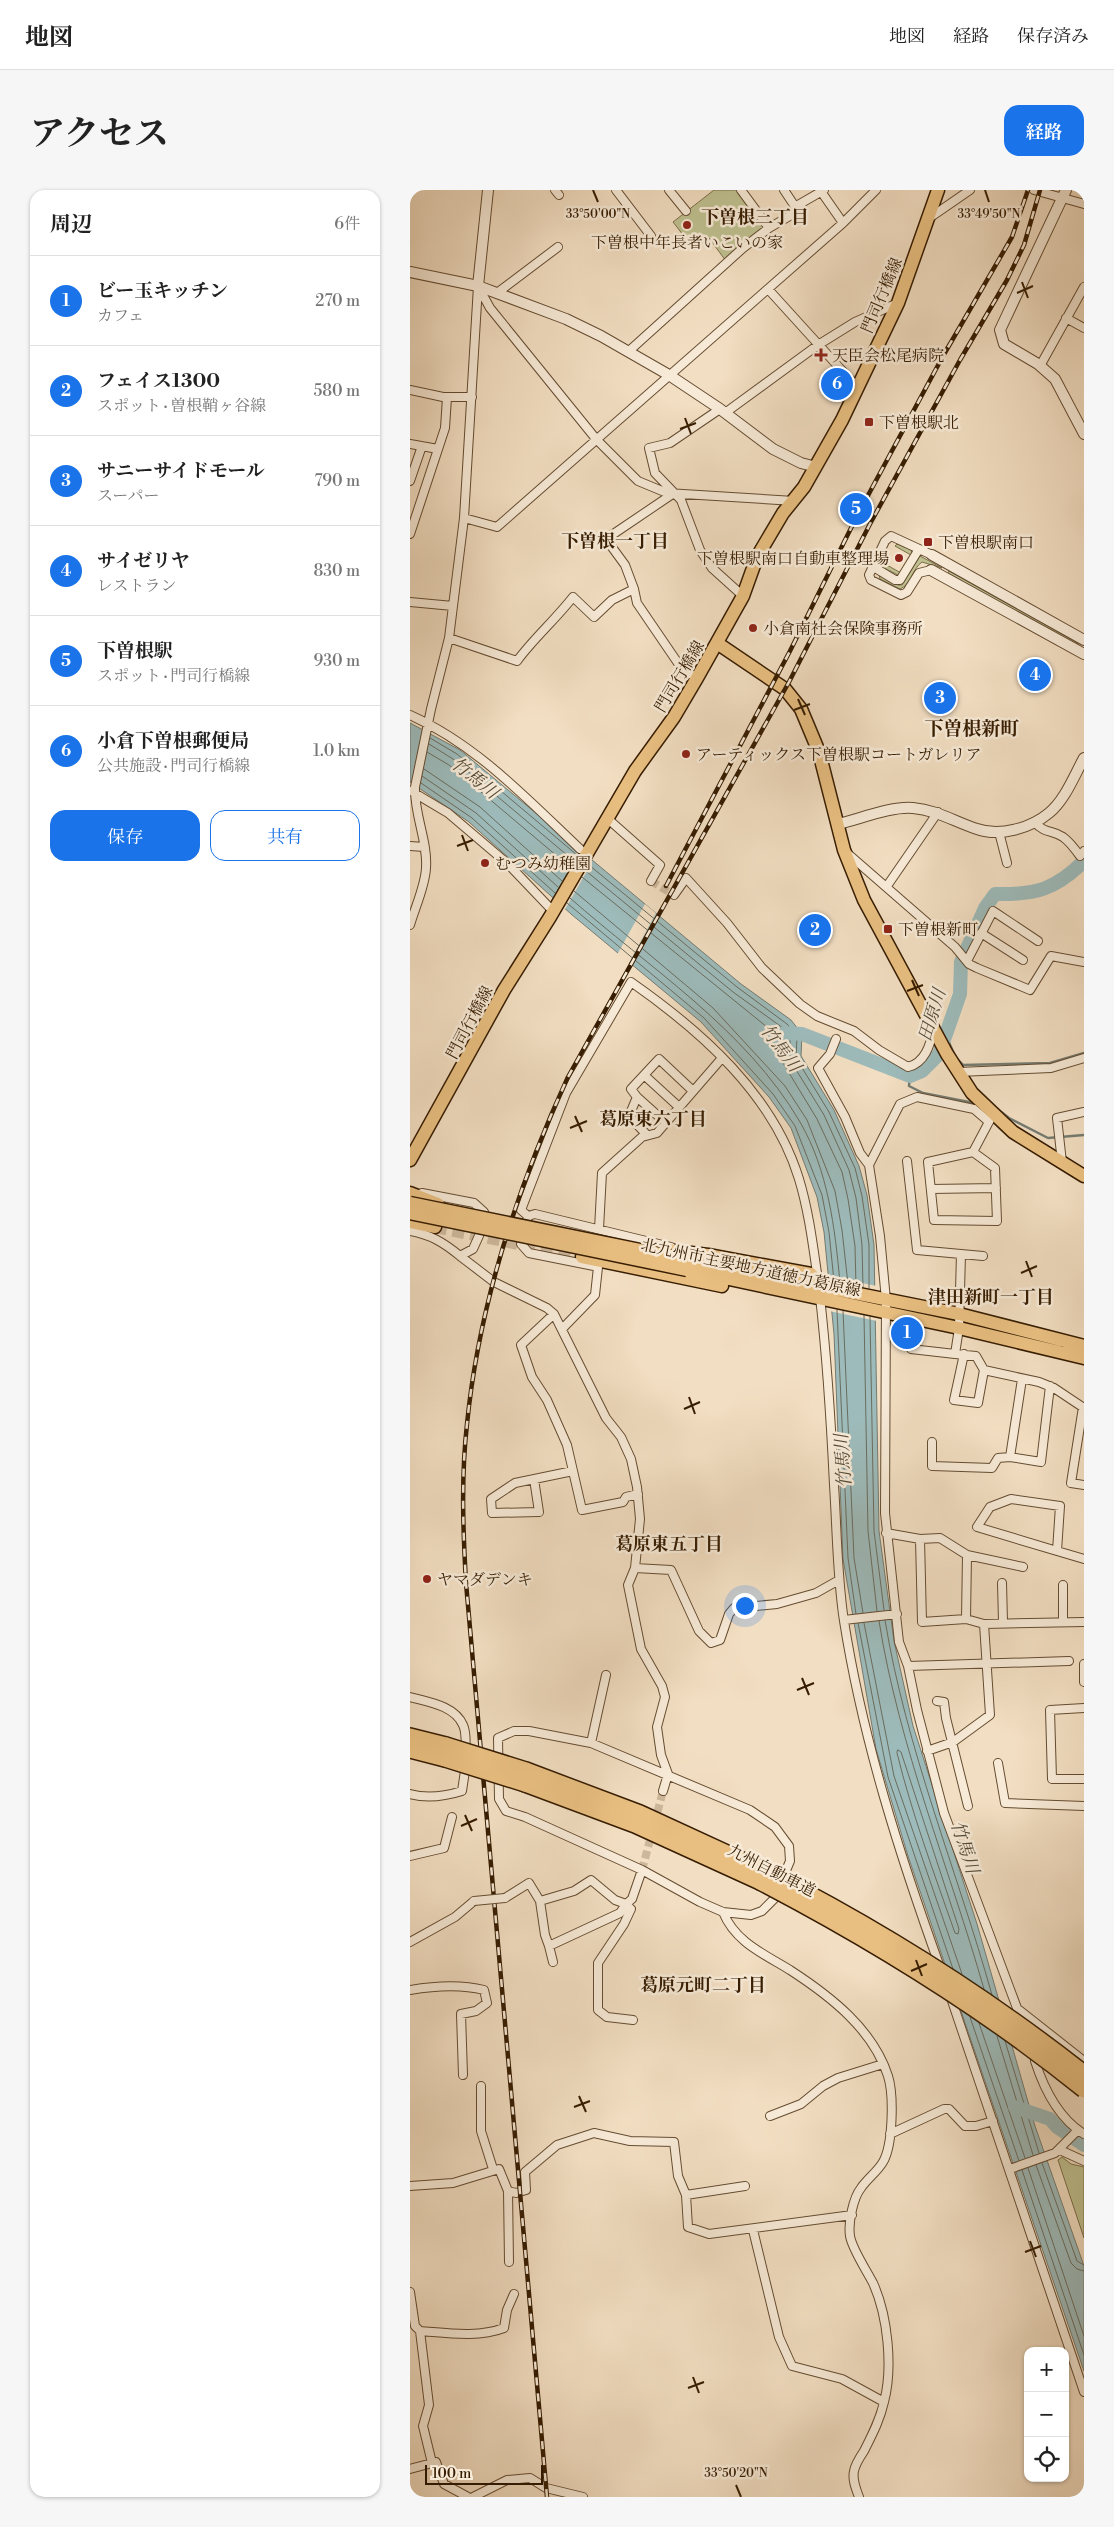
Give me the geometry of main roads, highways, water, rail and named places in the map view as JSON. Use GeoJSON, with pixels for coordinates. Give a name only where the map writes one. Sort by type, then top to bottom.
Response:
{"type":"FeatureCollection","features":[{"type":"Feature","properties":{"kind":"highway","name":"九州自動車道"},"geometry":{"type":"LineString","coordinates":[[410,1736],[446,1752],[526,1777],[635,1825],[763,1876],[860,1922],[922,1959],[1026,2030],[1084,2073]]}},
{"type":"Feature","properties":{"kind":"highway","name":"九州自動車道"},"geometry":{"type":"LineString","coordinates":[[410,1750],[446,1752]]}},
{"type":"Feature","properties":{"kind":"highway","name":"九州自動車道"},"geometry":{"type":"LineString","coordinates":[[763,1876],[916,1972],[1021,2043],[1084,2090]]}},
{"type":"Feature","properties":{"kind":"main road","name":"門司行橋線"},"geometry":{"type":"LineString","coordinates":[[410,1160],[504,990],[550,912],[608,819],[635,771],[674,717],[697,678],[743,596],[757,557],[783,513],[794,501],[816,467],[842,420],[898,303],[938,190]]}},
{"type":"Feature","properties":{"kind":"main road"},"geometry":{"type":"LineString","coordinates":[[717,643],[786,689],[794,698],[814,736],[844,850],[864,900],[935,1031],[972,1093],[991,1118],[1084,1176]]}},
{"type":"Feature","properties":{"kind":"main road"},"geometry":{"type":"LineString","coordinates":[[410,1192],[438,1204]]}},
{"type":"Feature","properties":{"kind":"main road","name":"北九州市主要地方道徳力葛原線"},"geometry":{"type":"LineString","coordinates":[[410,1203],[688,1270]]}},
{"type":"Feature","properties":{"kind":"main road","name":"北九州市主要地方道徳力葛原線"},"geometry":{"type":"LineString","coordinates":[[410,1213],[688,1270],[882,1306],[959,1328],[1084,1358]]}},
{"type":"Feature","properties":{"kind":"main road"},"geometry":{"type":"LineString","coordinates":[[410,1222],[435,1227]]}},
{"type":"Feature","properties":{"kind":"main road"},"geometry":{"type":"LineString","coordinates":[[586,1234],[666,1250],[708,1255],[811,1274],[823,1294]]}},
{"type":"Feature","properties":{"kind":"main road"},"geometry":{"type":"LineString","coordinates":[[582,1257],[688,1270]]}},
{"type":"Feature","properties":{"kind":"main road","name":"北九州市主要地方道徳力葛原線"},"geometry":{"type":"LineString","coordinates":[[882,1306],[959,1314],[1084,1346]]}},
{"type":"Feature","properties":{"kind":"water","name":"竹馬川"},"geometry":{"type":"Polygon","coordinates":[[[410,723],[460,750],[741,984],[791,1020],[802,1034],[801,1056],[834,1110],[859,1166],[867,1195],[874,1245],[879,1531],[894,1641],[913,1726],[977,1924],[1035,2126],[1084,2266],[1084,2371],[908,1856],[876,1749],[843,1559],[834,1334],[824,1232],[817,1197],[791,1128],[769,1097],[701,1022],[571,914],[469,822],[410,782],[410,723]]]}},
{"type":"Feature","properties":{"kind":"waterway","name":"田原川"},"geometry":{"type":"LineString","coordinates":[[784,1033],[802,1034],[910,1076],[922,1071],[939,1054],[960,994],[961,962],[985,908],[995,894],[1033,892],[1044,889],[1063,879],[1084,861]]}},
{"type":"Feature","properties":{"kind":"waterway"},"geometry":{"type":"LineString","coordinates":[[946,1036],[956,1058],[963,1065],[1050,1063],[1084,1053]]}},
{"type":"Feature","properties":{"kind":"waterway"},"geometry":{"type":"LineString","coordinates":[[910,1076],[909,1086],[923,1093],[974,1103]]}},
{"type":"Feature","properties":{"kind":"waterway"},"geometry":{"type":"LineString","coordinates":[[996,1108],[1009,1118],[1048,1138],[1084,1135]]}},
{"type":"Feature","properties":{"kind":"waterway"},"geometry":{"type":"LineString","coordinates":[[1015,2107],[1050,2119],[1057,2127],[1084,2145]]}},
{"type":"Feature","properties":{"kind":"tunnel"},"geometry":{"type":"LineString","coordinates":[[651,881],[674,895]]}},
{"type":"Feature","properties":{"kind":"tunnel"},"geometry":{"type":"LineString","coordinates":[[435,1227],[582,1257]]}},
{"type":"Feature","properties":{"kind":"tunnel"},"geometry":{"type":"LineString","coordinates":[[642,1870],[663,1791]]}},
{"type":"Feature","properties":{"kind":"railway"},"geometry":{"type":"LineString","coordinates":[[666,886],[790,651],[858,514],[943,356],[1012,237],[1028,190]]}},
{"type":"Feature","properties":{"kind":"railway"},"geometry":{"type":"LineString","coordinates":[[547,2497],[466,1583],[463,1523],[464,1464],[467,1424],[481,1334],[503,1246],[517,1203],[568,1077],[789,682],[871,522],[960,360],[1007,280],[1024,245],[1040,190]]}},
{"type":"Feature","properties":{"kind":"place","name":"下曽根中年長者いこいの家"},"geometry":{"type":"Point","coordinates":[687,225]}},
{"type":"Feature","properties":{"kind":"place","name":"天臣会松尾病院"},"geometry":{"type":"Point","coordinates":[821,355]}},
{"type":"Feature","properties":{"kind":"place","name":"小倉下曽根郵便局"},"geometry":{"type":"Point","coordinates":[837,384]}},
{"type":"Feature","properties":{"kind":"place","name":"下曽根駅北"},"geometry":{"type":"Point","coordinates":[869,422]}},
{"type":"Feature","properties":{"kind":"place","name":"下曽根駅"},"geometry":{"type":"Point","coordinates":[856,509]}},
{"type":"Feature","properties":{"kind":"place","name":"下曽根駅南口"},"geometry":{"type":"Point","coordinates":[928,542]}},
{"type":"Feature","properties":{"kind":"place","name":"下曽根駅南口自動車整理場"},"geometry":{"type":"Point","coordinates":[899,558]}},
{"type":"Feature","properties":{"kind":"place","name":"小倉南社会保険事務所"},"geometry":{"type":"Point","coordinates":[753,628]}},
{"type":"Feature","properties":{"kind":"place","name":"サイゼリヤ"},"geometry":{"type":"Point","coordinates":[1035,675]}},
{"type":"Feature","properties":{"kind":"place","name":"サニーサイドモール"},"geometry":{"type":"Point","coordinates":[940,698]}},
{"type":"Feature","properties":{"kind":"place","name":"アーティックス下曽根駅コートガレリア"},"geometry":{"type":"Point","coordinates":[686,754]}},
{"type":"Feature","properties":{"kind":"place","name":"むつみ幼稚園"},"geometry":{"type":"Point","coordinates":[485,863]}},
{"type":"Feature","properties":{"kind":"place","name":"下曽根新町"},"geometry":{"type":"Point","coordinates":[888,929]}},
{"type":"Feature","properties":{"kind":"place","name":"フェイス1300"},"geometry":{"type":"Point","coordinates":[815,930]}},
{"type":"Feature","properties":{"kind":"place","name":"ビー玉キッチン"},"geometry":{"type":"Point","coordinates":[907,1333]}},
{"type":"Feature","properties":{"kind":"place","name":"ヤマダデンキ"},"geometry":{"type":"Point","coordinates":[427,1579]}},
{"type":"Feature","properties":{"kind":"district","name":"下曽根三丁目"},"geometry":{"type":"Point","coordinates":[755,217]}},
{"type":"Feature","properties":{"kind":"district","name":"下曽根一丁目"},"geometry":{"type":"Point","coordinates":[615,541]}},
{"type":"Feature","properties":{"kind":"district","name":"下曽根新町"},"geometry":{"type":"Point","coordinates":[972,728]}},
{"type":"Feature","properties":{"kind":"district","name":"葛原東六丁目"},"geometry":{"type":"Point","coordinates":[653,1119]}},
{"type":"Feature","properties":{"kind":"district","name":"津田新町一丁目"},"geometry":{"type":"Point","coordinates":[991,1297]}},
{"type":"Feature","properties":{"kind":"district","name":"葛原東五丁目"},"geometry":{"type":"Point","coordinates":[669,1544]}},
{"type":"Feature","properties":{"kind":"district","name":"葛原元町二丁目"},"geometry":{"type":"Point","coordinates":[703,1985]}}]}
